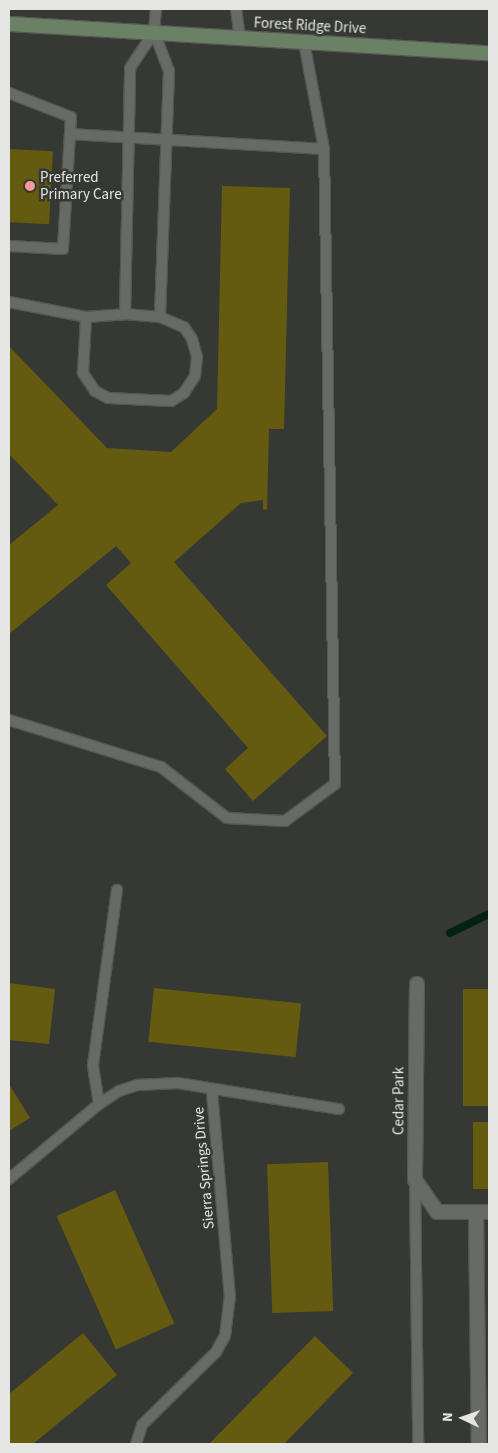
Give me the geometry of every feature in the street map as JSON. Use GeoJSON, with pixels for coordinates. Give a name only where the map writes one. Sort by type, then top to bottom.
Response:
{"type":"FeatureCollection","features":[{"type":"Feature","properties":{"kind":"main road","name":"Forest Ridge Drive"},"geometry":{"type":"LineString","coordinates":[[9,24],[489,53]]}},
{"type":"Feature","properties":{"kind":"street","name":"Cedar Park"},"geometry":{"type":"LineString","coordinates":[[415,1180],[416,984]]}},
{"type":"Feature","properties":{"kind":"street"},"geometry":{"type":"LineString","coordinates":[[415,1180],[437,1212],[483,1212],[479,1444]]}},
{"type":"Feature","properties":{"kind":"lane"},"geometry":{"type":"LineString","coordinates":[[156,9],[154,32],[169,71],[160,317]]}},
{"type":"Feature","properties":{"kind":"lane"},"geometry":{"type":"LineString","coordinates":[[236,9],[240,38]]}},
{"type":"Feature","properties":{"kind":"lane"},"geometry":{"type":"LineString","coordinates":[[125,314],[130,68],[154,32]]}},
{"type":"Feature","properties":{"kind":"lane"},"geometry":{"type":"LineString","coordinates":[[9,720],[161,767],[227,818],[285,821],[335,784],[324,149],[304,42]]}},
{"type":"Feature","properties":{"kind":"lane"},"geometry":{"type":"LineString","coordinates":[[9,93],[70,116],[63,249],[9,246]]}},
{"type":"Feature","properties":{"kind":"lane"},"geometry":{"type":"LineString","coordinates":[[70,134],[168,138],[324,149]]}},
{"type":"Feature","properties":{"kind":"lane"},"geometry":{"type":"LineString","coordinates":[[9,302],[86,317],[125,314],[160,317],[184,327],[197,357],[195,376],[184,393],[171,401],[108,398],[95,391],[83,373],[86,317]]}},
{"type":"Feature","properties":{"kind":"lane"},"geometry":{"type":"LineString","coordinates":[[99,1104],[93,1065],[116,890]]}},
{"type":"Feature","properties":{"kind":"lane","name":"Sierra Springs Drive"},"geometry":{"type":"LineString","coordinates":[[9,1179],[99,1104],[118,1091],[138,1085],[178,1083],[212,1091],[230,1298],[224,1336],[216,1352],[142,1425],[136,1444]]}},
{"type":"Feature","properties":{"kind":"lane"},"geometry":{"type":"LineString","coordinates":[[212,1091],[339,1109]]}},
{"type":"Feature","properties":{"kind":"lane"},"geometry":{"type":"LineString","coordinates":[[415,1180],[418,1444]]}},
{"type":"Feature","properties":{"kind":"building","name":"Preferred Primary Care"},"geometry":{"type":"Polygon","coordinates":[[[9,149],[53,151],[49,224],[9,222],[9,149]]]}},
{"type":"Feature","properties":{"kind":"building"},"geometry":{"type":"Polygon","coordinates":[[[222,186],[290,188],[284,429],[269,429],[267,510],[263,509],[263,500],[241,503],[174,562],[327,736],[253,801],[225,769],[248,748],[106,585],[131,563],[116,546],[9,634],[9,545],[58,505],[9,454],[9,346],[107,448],[171,452],[217,409],[222,186]]]}},
{"type":"Feature","properties":{"kind":"building"},"geometry":{"type":"Polygon","coordinates":[[[9,983],[55,989],[49,1044],[9,1040],[9,983]]]}},
{"type":"Feature","properties":{"kind":"building"},"geometry":{"type":"Polygon","coordinates":[[[154,988],[301,1003],[296,1057],[148,1042],[154,988]]]}},
{"type":"Feature","properties":{"kind":"building"},"geometry":{"type":"Polygon","coordinates":[[[463,989],[489,989],[489,1106],[463,1106],[463,989]]]}},
{"type":"Feature","properties":{"kind":"building"},"geometry":{"type":"Polygon","coordinates":[[[9,1084],[30,1118],[9,1131],[9,1084]]]}},
{"type":"Feature","properties":{"kind":"building"},"geometry":{"type":"Polygon","coordinates":[[[473,1122],[489,1122],[489,1189],[473,1189],[473,1122]]]}},
{"type":"Feature","properties":{"kind":"building"},"geometry":{"type":"Polygon","coordinates":[[[328,1162],[333,1311],[272,1313],[267,1164],[328,1162]]]}},
{"type":"Feature","properties":{"kind":"building"},"geometry":{"type":"Polygon","coordinates":[[[115,1190],[174,1323],[116,1349],[57,1216],[115,1190]]]}},
{"type":"Feature","properties":{"kind":"building"},"geometry":{"type":"Polygon","coordinates":[[[83,1333],[117,1375],[33,1444],[9,1444],[9,1394],[83,1333]]]}},
{"type":"Feature","properties":{"kind":"building"},"geometry":{"type":"Polygon","coordinates":[[[315,1336],[353,1373],[284,1444],[209,1444],[315,1336]]]}},
{"type":"Feature","properties":{"kind":"waterway"},"geometry":{"type":"LineString","coordinates":[[450,933],[489,914]]}},
{"type":"Feature","properties":{"kind":"place","name":"Preferred Primary Care"},"geometry":{"type":"Point","coordinates":[30,186]}}]}
